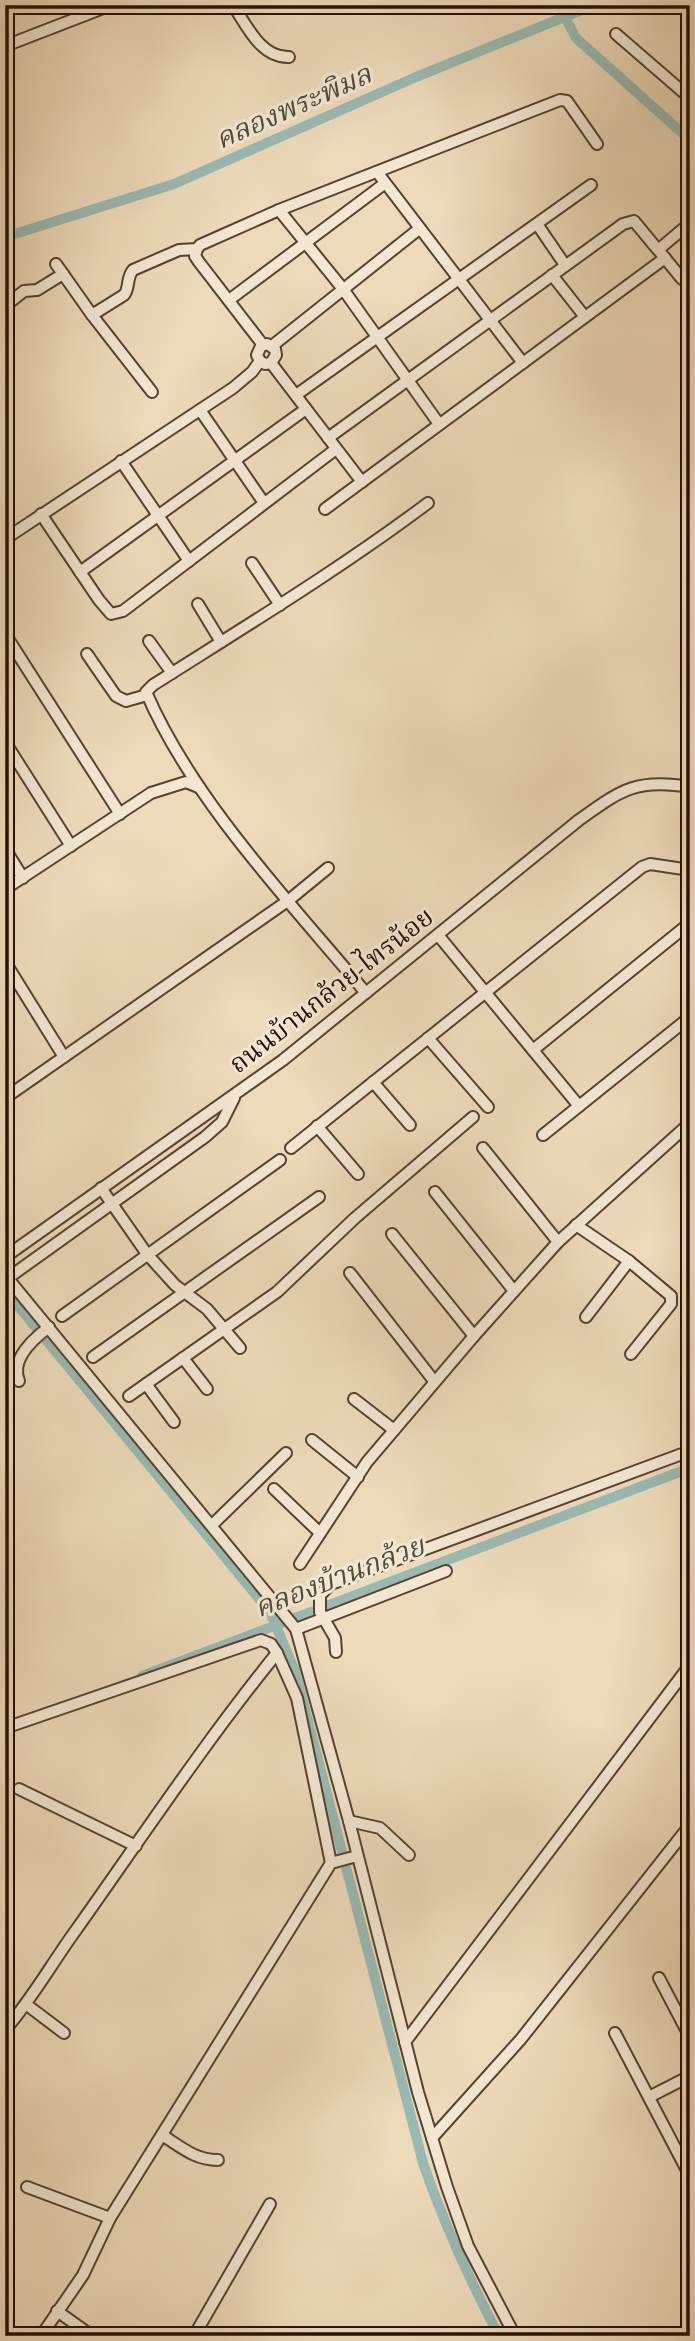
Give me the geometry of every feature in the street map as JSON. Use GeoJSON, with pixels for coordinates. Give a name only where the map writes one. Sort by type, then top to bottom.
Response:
{"type":"FeatureCollection","features":[{"type":"Feature","properties":{"kind":"street"},"geometry":{"type":"LineString","coordinates":[[5,46],[111,5]]}},
{"type":"Feature","properties":{"kind":"street"},"geometry":{"type":"LineString","coordinates":[[233,5],[267,52],[278,58],[289,57]]}},
{"type":"Feature","properties":{"kind":"street"},"geometry":{"type":"LineString","coordinates":[[615,33],[690,98]]}},
{"type":"Feature","properties":{"kind":"street"},"geometry":{"type":"LineString","coordinates":[[5,539],[233,388],[276,355],[195,257],[200,245],[279,210],[560,100],[567,101],[597,144]]}},
{"type":"Feature","properties":{"kind":"street"},"geometry":{"type":"LineString","coordinates":[[377,172],[523,363]]}},
{"type":"Feature","properties":{"kind":"street"},"geometry":{"type":"LineString","coordinates":[[229,300],[384,184]]}},
{"type":"Feature","properties":{"kind":"street"},"geometry":{"type":"LineString","coordinates":[[296,395],[591,185]]}},
{"type":"Feature","properties":{"kind":"street"},"geometry":{"type":"LineString","coordinates":[[279,210],[378,336],[439,425]]}},
{"type":"Feature","properties":{"kind":"street"},"geometry":{"type":"LineString","coordinates":[[328,438],[631,220],[682,279]]}},
{"type":"Feature","properties":{"kind":"street"},"geometry":{"type":"LineString","coordinates":[[325,509],[585,317],[662,254],[690,223]]}},
{"type":"Feature","properties":{"kind":"street"},"geometry":{"type":"LineString","coordinates":[[537,225],[565,265]]}},
{"type":"Feature","properties":{"kind":"street"},"geometry":{"type":"LineString","coordinates":[[362,482],[296,395],[257,352],[419,229]]}},
{"type":"Feature","properties":{"kind":"street"},"geometry":{"type":"LineString","coordinates":[[92,315],[124,295],[127,291],[128,275],[133,270],[179,250],[197,249]]}},
{"type":"Feature","properties":{"kind":"street"},"geometry":{"type":"LineString","coordinates":[[56,264],[152,392]]}},
{"type":"Feature","properties":{"kind":"street"},"geometry":{"type":"LineString","coordinates":[[5,306],[24,291],[37,290],[63,274]]}},
{"type":"Feature","properties":{"kind":"street"},"geometry":{"type":"LineString","coordinates":[[552,275],[585,317]]}},
{"type":"Feature","properties":{"kind":"street"},"geometry":{"type":"LineString","coordinates":[[80,572],[306,409]]}},
{"type":"Feature","properties":{"kind":"street"},"geometry":{"type":"LineString","coordinates":[[200,410],[264,503]]}},
{"type":"Feature","properties":{"kind":"street"},"geometry":{"type":"LineString","coordinates":[[41,514],[111,614],[123,611],[336,449]]}},
{"type":"Feature","properties":{"kind":"street"},"geometry":{"type":"LineString","coordinates":[[121,461],[189,561]]}},
{"type":"Feature","properties":{"kind":"street"},"geometry":{"type":"LineString","coordinates":[[366,993],[198,787],[159,725],[146,692],[371,545],[428,503]]}},
{"type":"Feature","properties":{"kind":"street"},"geometry":{"type":"LineString","coordinates":[[252,563],[280,605]]}},
{"type":"Feature","properties":{"kind":"street"},"geometry":{"type":"LineString","coordinates":[[198,604],[221,642]]}},
{"type":"Feature","properties":{"kind":"street"},"geometry":{"type":"LineString","coordinates":[[5,634],[120,814]]}},
{"type":"Feature","properties":{"kind":"street"},"geometry":{"type":"LineString","coordinates":[[149,641],[172,673]]}},
{"type":"Feature","properties":{"kind":"street"},"geometry":{"type":"LineString","coordinates":[[88,654],[116,696],[126,701],[146,695]]}},
{"type":"Feature","properties":{"kind":"street"},"geometry":{"type":"LineString","coordinates":[[5,742],[71,846]]}},
{"type":"Feature","properties":{"kind":"street"},"geometry":{"type":"LineString","coordinates":[[5,889],[151,793],[186,782],[198,787]]}},
{"type":"Feature","properties":{"kind":"street","name":"ถนนบ้านกล้วย-ไทรน้อย"},"geometry":{"type":"LineString","coordinates":[[5,1258],[283,1060],[610,797],[635,786],[650,783],[690,787]]}},
{"type":"Feature","properties":{"kind":"street"},"geometry":{"type":"LineString","coordinates":[[5,849],[23,878]]}},
{"type":"Feature","properties":{"kind":"street"},"geometry":{"type":"LineString","coordinates":[[291,1147],[642,867],[650,864],[690,870]]}},
{"type":"Feature","properties":{"kind":"street"},"geometry":{"type":"LineString","coordinates":[[5,1098],[289,900],[328,868]]}},
{"type":"Feature","properties":{"kind":"street"},"geometry":{"type":"LineString","coordinates":[[533,1050],[685,927]]}},
{"type":"Feature","properties":{"kind":"street"},"geometry":{"type":"LineString","coordinates":[[438,935],[579,1106]]}},
{"type":"Feature","properties":{"kind":"street"},"geometry":{"type":"LineString","coordinates":[[5,962],[64,1057]]}},
{"type":"Feature","properties":{"kind":"street"},"geometry":{"type":"LineString","coordinates":[[542,1135],[690,1017]]}},
{"type":"Feature","properties":{"kind":"street"},"geometry":{"type":"LineString","coordinates":[[428,1038],[488,1107]]}},
{"type":"Feature","properties":{"kind":"street"},"geometry":{"type":"LineString","coordinates":[[373,1082],[410,1125]]}},
{"type":"Feature","properties":{"kind":"street"},"geometry":{"type":"LineString","coordinates":[[235,1095],[222,1122],[113,1204],[7,1276],[294,1627],[349,1821],[354,1857],[432,2138],[468,2246],[515,2336]]}},
{"type":"Feature","properties":{"kind":"street"},"geometry":{"type":"LineString","coordinates":[[129,1396],[277,1292],[355,1218],[473,1117]]}},
{"type":"Feature","properties":{"kind":"street"},"geometry":{"type":"LineString","coordinates":[[300,1564],[358,1477],[474,1336],[558,1242],[690,1123]]}},
{"type":"Feature","properties":{"kind":"street"},"geometry":{"type":"LineString","coordinates":[[317,1126],[358,1174]]}},
{"type":"Feature","properties":{"kind":"street"},"geometry":{"type":"LineString","coordinates":[[483,1148],[558,1242]]}},
{"type":"Feature","properties":{"kind":"street"},"geometry":{"type":"LineString","coordinates":[[62,1316],[280,1160]]}},
{"type":"Feature","properties":{"kind":"street"},"geometry":{"type":"LineString","coordinates":[[101,1188],[147,1254],[175,1285],[207,1309],[240,1348]]}},
{"type":"Feature","properties":{"kind":"street"},"geometry":{"type":"LineString","coordinates":[[435,1192],[514,1292]]}},
{"type":"Feature","properties":{"kind":"street"},"geometry":{"type":"LineString","coordinates":[[93,1357],[319,1197]]}},
{"type":"Feature","properties":{"kind":"street"},"geometry":{"type":"LineString","coordinates":[[576,1225],[629,1261],[671,1296],[671,1304],[631,1354]]}},
{"type":"Feature","properties":{"kind":"street"},"geometry":{"type":"LineString","coordinates":[[392,1234],[474,1336]]}},
{"type":"Feature","properties":{"kind":"street"},"geometry":{"type":"LineString","coordinates":[[586,1317],[629,1261]]}},
{"type":"Feature","properties":{"kind":"street"},"geometry":{"type":"LineString","coordinates":[[350,1273],[435,1381]]}},
{"type":"Feature","properties":{"kind":"street"},"geometry":{"type":"LineString","coordinates":[[19,1381],[16,1375],[18,1362],[32,1340],[47,1328]]}},
{"type":"Feature","properties":{"kind":"street"},"geometry":{"type":"LineString","coordinates":[[183,1358],[207,1389]]}},
{"type":"Feature","properties":{"kind":"street"},"geometry":{"type":"LineString","coordinates":[[146,1384],[174,1422]]}},
{"type":"Feature","properties":{"kind":"street"},"geometry":{"type":"LineString","coordinates":[[354,1399],[394,1430]]}},
{"type":"Feature","properties":{"kind":"street"},"geometry":{"type":"LineString","coordinates":[[312,1440],[358,1477]]}},
{"type":"Feature","properties":{"kind":"street"},"geometry":{"type":"LineString","coordinates":[[336,1653],[335,1639],[322,1616],[320,1595],[331,1584],[690,1451]]}},
{"type":"Feature","properties":{"kind":"street"},"geometry":{"type":"LineString","coordinates":[[212,1525],[286,1453]]}},
{"type":"Feature","properties":{"kind":"street"},"geometry":{"type":"LineString","coordinates":[[274,1489],[320,1533]]}},
{"type":"Feature","properties":{"kind":"street"},"geometry":{"type":"LineString","coordinates":[[294,1627],[446,1571]]}},
{"type":"Feature","properties":{"kind":"street"},"geometry":{"type":"LineString","coordinates":[[5,1728],[251,1642],[261,1640],[271,1644],[297,1698],[335,1862]]}},
{"type":"Feature","properties":{"kind":"street"},"geometry":{"type":"LineString","coordinates":[[5,2030],[27,2005],[62,1948],[238,1701],[277,1653]]}},
{"type":"Feature","properties":{"kind":"street"},"geometry":{"type":"LineString","coordinates":[[405,2042],[690,1665]]}},
{"type":"Feature","properties":{"kind":"street"},"geometry":{"type":"LineString","coordinates":[[19,1789],[136,1846]]}},
{"type":"Feature","properties":{"kind":"street"},"geometry":{"type":"LineString","coordinates":[[349,1821],[380,1828],[409,1855]]}},
{"type":"Feature","properties":{"kind":"street"},"geometry":{"type":"LineString","coordinates":[[432,2138],[522,2039],[690,1825]]}},
{"type":"Feature","properties":{"kind":"street"},"geometry":{"type":"LineString","coordinates":[[41,2336],[83,2275],[110,2218],[335,1862],[354,1857]]}},
{"type":"Feature","properties":{"kind":"street"},"geometry":{"type":"LineString","coordinates":[[659,1978],[690,2037]]}},
{"type":"Feature","properties":{"kind":"street"},"geometry":{"type":"LineString","coordinates":[[27,2005],[64,2033]]}},
{"type":"Feature","properties":{"kind":"street"},"geometry":{"type":"LineString","coordinates":[[615,2033],[690,2176]]}},
{"type":"Feature","properties":{"kind":"street"},"geometry":{"type":"LineString","coordinates":[[649,2097],[690,2076]]}},
{"type":"Feature","properties":{"kind":"street"},"geometry":{"type":"LineString","coordinates":[[162,2135],[194,2156],[218,2161]]}},
{"type":"Feature","properties":{"kind":"street"},"geometry":{"type":"LineString","coordinates":[[27,2187],[110,2218]]}},
{"type":"Feature","properties":{"kind":"street"},"geometry":{"type":"LineString","coordinates":[[194,2336],[270,2204]]}},
{"type":"Feature","properties":{"kind":"street"},"geometry":{"type":"LineString","coordinates":[[57,2311],[92,2336]]}},
{"type":"Feature","properties":{"kind":"waterway","name":"คลองพระพิมล"},"geometry":{"type":"LineString","coordinates":[[5,237],[174,184],[416,77],[594,5]]}},
{"type":"Feature","properties":{"kind":"waterway"},"geometry":{"type":"LineString","coordinates":[[565,17],[576,38],[690,140]]}},
{"type":"Feature","properties":{"kind":"waterway"},"geometry":{"type":"LineString","coordinates":[[5,1290],[270,1612],[295,1671],[423,2163],[458,2251],[499,2336]]}},
{"type":"Feature","properties":{"kind":"waterway","name":"คลองบ้านกล้วย"},"geometry":{"type":"LineString","coordinates":[[142,1676],[690,1468]]}}]}
